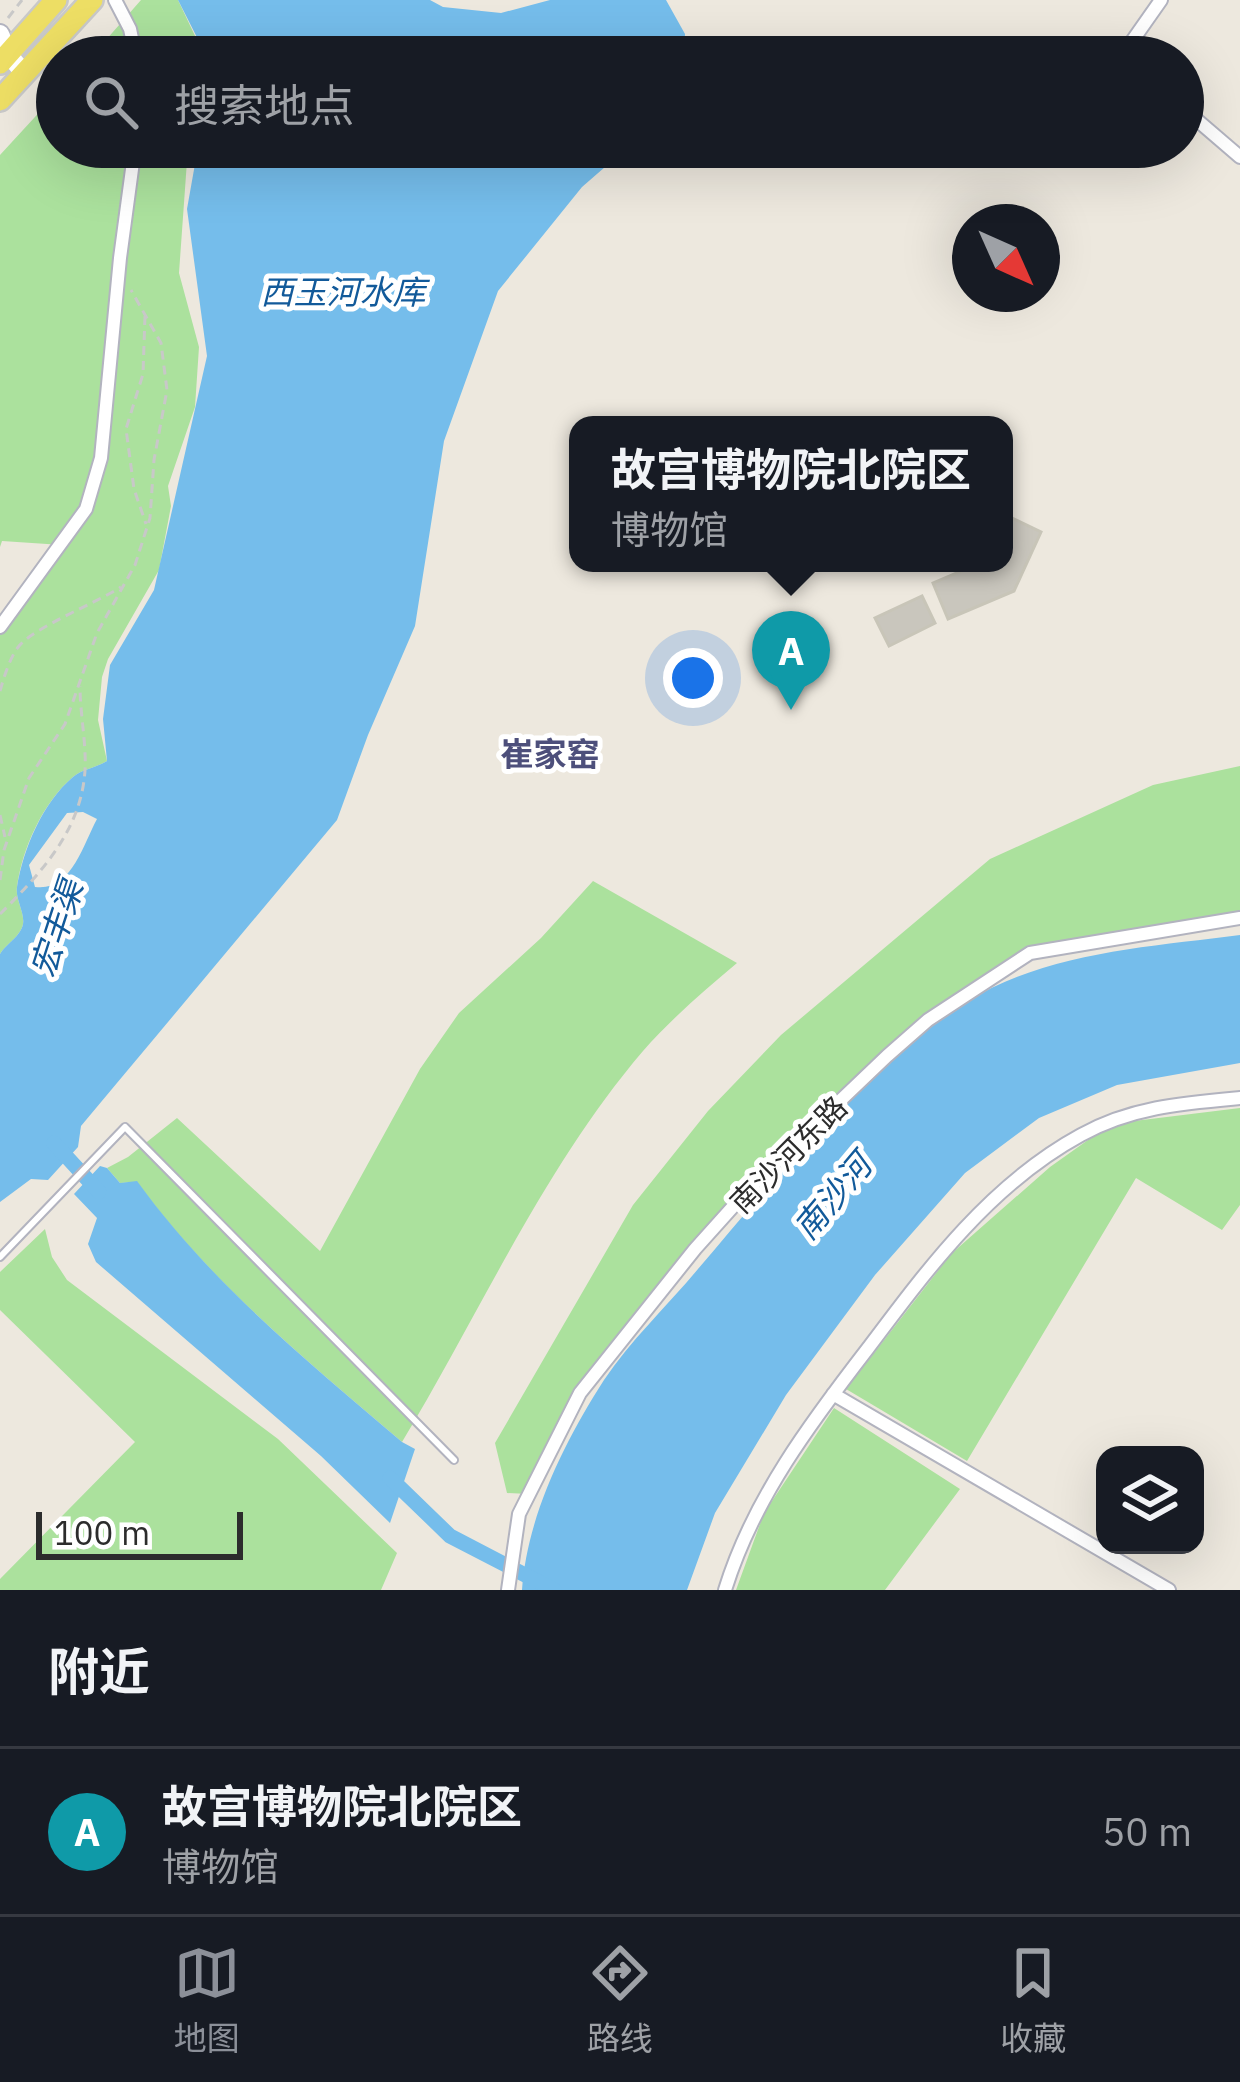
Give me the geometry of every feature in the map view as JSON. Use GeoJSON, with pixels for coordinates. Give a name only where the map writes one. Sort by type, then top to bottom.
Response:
{"type":"FeatureCollection","features":[{"type":"Feature","properties":{"kind":"main road"},"geometry":{"type":"LineString","coordinates":[[24,74],[2,45],[56,0]]}},
{"type":"Feature","properties":{"kind":"main road"},"geometry":{"type":"LineString","coordinates":[[59,36],[92,0]]}},
{"type":"Feature","properties":{"kind":"main road"},"geometry":{"type":"LineString","coordinates":[[2,94],[36,61]]}},
{"type":"Feature","properties":{"kind":"street"},"geometry":{"type":"LineString","coordinates":[[115,0],[132,36]]}},
{"type":"Feature","properties":{"kind":"street"},"geometry":{"type":"LineString","coordinates":[[1136,36],[1162,0]]}},
{"type":"Feature","properties":{"kind":"street"},"geometry":{"type":"LineString","coordinates":[[1204,126],[1240,157]]}},
{"type":"Feature","properties":{"kind":"street"},"geometry":{"type":"LineString","coordinates":[[0,627],[86,509],[101,458],[132,168]]}},
{"type":"Feature","properties":{"kind":"street","name":"南沙河东路"},"geometry":{"type":"LineString","coordinates":[[508,1590],[519,1514],[580,1393],[756,1181],[928,1020],[1030,953],[1240,918]]}},
{"type":"Feature","properties":{"kind":"street"},"geometry":{"type":"LineString","coordinates":[[725,1590],[739,1544],[761,1501],[833,1394],[943,1250],[1030,1166],[1118,1117],[1168,1104],[1240,1098]]}},
{"type":"Feature","properties":{"kind":"street"},"geometry":{"type":"LineString","coordinates":[[833,1394],[1169,1590]]}},
{"type":"Feature","properties":{"kind":"lane"},"geometry":{"type":"LineString","coordinates":[[0,1257],[125,1127],[454,1460]]}},
{"type":"Feature","properties":{"kind":"path"},"geometry":{"type":"LineString","coordinates":[[2,45],[22,0]]}},
{"type":"Feature","properties":{"kind":"path"},"geometry":{"type":"LineString","coordinates":[[0,880],[6,842],[29,778],[65,724],[97,633],[135,566],[147,527],[167,390],[161,343],[119,268]]}},
{"type":"Feature","properties":{"kind":"path"},"geometry":{"type":"LineString","coordinates":[[145,315],[142,374],[126,429],[134,490],[147,527]]}},
{"type":"Feature","properties":{"kind":"path"},"geometry":{"type":"LineString","coordinates":[[0,692],[18,647],[40,629],[123,586]]}},
{"type":"Feature","properties":{"kind":"path"},"geometry":{"type":"LineString","coordinates":[[2,913],[61,848],[72,823],[83,788],[86,753],[80,679]]}},
{"type":"Feature","properties":{"kind":"path"},"geometry":{"type":"LineString","coordinates":[[0,815],[6,842]]}},
{"type":"Feature","properties":{"kind":"green space"},"geometry":{"type":"Polygon","coordinates":[[[141,0],[178,0],[195,36],[109,36],[141,0]]]}},
{"type":"Feature","properties":{"kind":"green space"},"geometry":{"type":"Polygon","coordinates":[[[36,116],[36,168],[186,168],[179,273],[199,347],[195,407],[168,486],[171,506],[159,570],[102,677],[98,720],[107,761],[73,777],[43,813],[20,872],[17,892],[22,928],[0,954],[0,627],[62,545],[2,541],[0,547],[0,155],[36,116]]]}},
{"type":"Feature","properties":{"kind":"green space"},"geometry":{"type":"Polygon","coordinates":[[[1240,766],[1240,918],[1030,953],[928,1020],[756,1181],[580,1393],[529,1494],[507,1493],[495,1443],[633,1205],[708,1111],[781,1035],[990,859],[1153,785],[1240,766]]]}},
{"type":"Feature","properties":{"kind":"green space"},"geometry":{"type":"Polygon","coordinates":[[[593,881],[737,963],[665,1027],[607,1096],[544,1192],[402,1442],[228,1287],[137,1182],[120,1183],[107,1168],[177,1118],[320,1251],[420,1069],[459,1013],[541,938],[593,881]]]}},
{"type":"Feature","properties":{"kind":"green space"},"geometry":{"type":"Polygon","coordinates":[[[1240,1108],[1240,1205],[1222,1230],[1136,1178],[967,1461],[846,1389],[951,1254],[1050,1167],[1095,1135],[1126,1122],[1240,1108]]]}},
{"type":"Feature","properties":{"kind":"green space"},"geometry":{"type":"Polygon","coordinates":[[[45,1229],[52,1257],[67,1280],[278,1439],[397,1553],[381,1590],[0,1590],[0,1579],[135,1442],[0,1310],[0,1272],[45,1229]]]}},
{"type":"Feature","properties":{"kind":"green space"},"geometry":{"type":"Polygon","coordinates":[[[834,1408],[960,1489],[885,1590],[736,1590],[764,1513],[834,1408]]]}},
{"type":"Feature","properties":{"kind":"water"},"geometry":{"type":"Polygon","coordinates":[[[178,0],[430,0],[443,7],[501,13],[550,0],[666,0],[685,34],[685,36],[196,36],[178,0]]]}},
{"type":"Feature","properties":{"kind":"water","name":"西玉河水库"},"geometry":{"type":"Polygon","coordinates":[[[194,168],[604,168],[582,187],[498,291],[444,441],[415,626],[337,820],[81,1126],[78,1147],[48,1180],[31,1179],[0,1202],[0,954],[23,924],[17,892],[20,872],[29,842],[52,799],[77,774],[107,761],[103,719],[110,665],[154,590],[207,356],[187,209],[194,168]],[[83,812],[67,813],[29,865],[35,887],[58,882],[81,853],[97,819],[83,812]]]}},
{"type":"Feature","properties":{"kind":"water","name":"南沙河"},"geometry":{"type":"Polygon","coordinates":[[[1240,935],[1240,1063],[1117,1085],[1039,1118],[965,1173],[875,1275],[786,1395],[715,1513],[687,1590],[522,1590],[531,1535],[550,1480],[604,1380],[791,1161],[893,1057],[968,1001],[1031,972],[1100,954],[1240,935]]]}},
{"type":"Feature","properties":{"kind":"water"},"geometry":{"type":"Polygon","coordinates":[[[100,1166],[120,1183],[137,1181],[228,1287],[331,1381],[415,1449],[390,1523],[321,1456],[96,1262],[88,1244],[97,1218],[74,1194],[100,1166]]]}},
{"type":"Feature","properties":{"kind":"building"},"geometry":{"type":"Polygon","coordinates":[[[1013,518],[1041,532],[1014,591],[948,619],[933,583],[959,572],[1013,572],[1013,518]]]}},
{"type":"Feature","properties":{"kind":"building"},"geometry":{"type":"Polygon","coordinates":[[[922,596],[935,623],[889,646],[875,618],[922,596]]]}},
{"type":"Feature","properties":{"kind":"waterway","name":"宏丰渠"},"geometry":{"type":"LineString","coordinates":[[54,1143],[99,1192]]}},
{"type":"Feature","properties":{"kind":"waterway","name":"宏丰渠"},"geometry":{"type":"LineString","coordinates":[[390,1478],[450,1536],[554,1590]]}},
{"type":"Feature","properties":{"kind":"place","name":"故宫博物院北院区"},"geometry":{"type":"Point","coordinates":[791,710]}},
{"type":"Feature","properties":{"kind":"district","name":"崔家窑"},"geometry":{"type":"Point","coordinates":[550,753]}}]}
